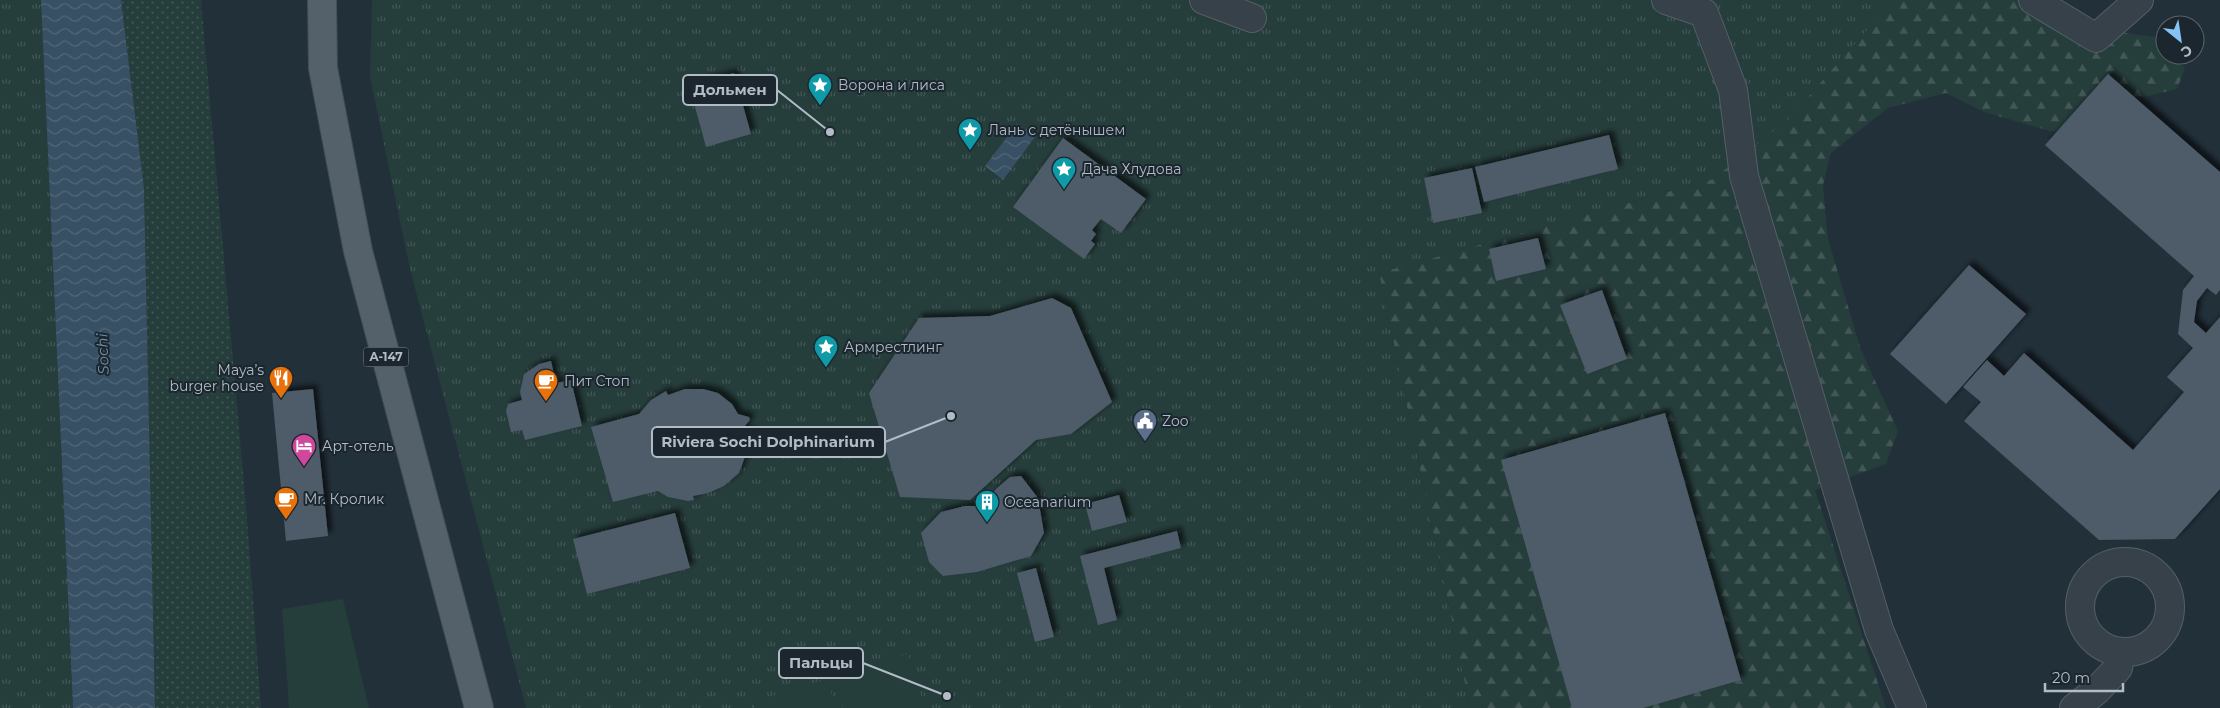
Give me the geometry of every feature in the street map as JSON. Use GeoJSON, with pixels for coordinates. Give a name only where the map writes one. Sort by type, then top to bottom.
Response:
{"type":"FeatureCollection","features":[{"type":"Feature","properties":{"kind":"main road","name":"А-147"},"geometry":{"type":"LineString","coordinates":[[322,0],[323,68],[358,251],[479,708]]}},
{"type":"Feature","properties":{"kind":"lane"},"geometry":{"type":"LineString","coordinates":[[1204,0],[1252,18]]}},
{"type":"Feature","properties":{"kind":"lane"},"geometry":{"type":"LineString","coordinates":[[1666,0],[1704,13],[1733,90],[1747,185],[1879,630],[1912,708]]}},
{"type":"Feature","properties":{"kind":"lane"},"geometry":{"type":"LineString","coordinates":[[2033,0],[2096,38],[2139,0]]}},
{"type":"Feature","properties":{"kind":"lane"},"geometry":{"type":"LineString","coordinates":[[2074,708],[2096,691],[2118,668],[2120,652]]}},
{"type":"Feature","properties":{"kind":"green space"},"geometry":{"type":"Polygon","coordinates":[[[0,0],[41,0],[73,708],[0,708],[0,0]]]}},
{"type":"Feature","properties":{"kind":"green space"},"geometry":{"type":"Polygon","coordinates":[[[121,0],[201,0],[247,518],[261,708],[155,708],[144,188],[121,0]]]}},
{"type":"Feature","properties":{"kind":"green space"},"geometry":{"type":"Polygon","coordinates":[[[372,0],[1893,0],[1789,119],[1713,179],[1379,273],[1470,708],[526,708],[410,269],[370,77],[372,0]]]}},
{"type":"Feature","properties":{"kind":"green space"},"geometry":{"type":"Polygon","coordinates":[[[1712,0],[2047,0],[2085,27],[2155,37],[2155,65],[2182,65],[2185,68],[2177,89],[2131,100],[2105,139],[2050,131],[1984,112],[1946,93],[1888,108],[1831,153],[1823,185],[1828,239],[1861,350],[1898,431],[1886,464],[1815,490],[1886,708],[1470,708],[1379,273],[1713,179],[1712,0]]]}},
{"type":"Feature","properties":{"kind":"green space"},"geometry":{"type":"Polygon","coordinates":[[[343,599],[369,708],[289,708],[282,609],[343,599]]]}},
{"type":"Feature","properties":{"kind":"green space"},"geometry":{"type":"Polygon","coordinates":[[[908,654],[925,708],[843,708],[834,677],[908,654]]]}},
{"type":"Feature","properties":{"kind":"green space"},"geometry":{"type":"Polygon","coordinates":[[[827,679],[836,708],[755,708],[753,702],[827,679]]]}},
{"type":"Feature","properties":{"kind":"water","name":"Sochi"},"geometry":{"type":"Polygon","coordinates":[[[41,0],[121,0],[144,188],[155,708],[73,708],[41,0]]]}},
{"type":"Feature","properties":{"kind":"water"},"geometry":{"type":"Polygon","coordinates":[[[1017,124],[1035,137],[1003,180],[985,166],[1017,124]]]}},
{"type":"Feature","properties":{"kind":"building"},"geometry":{"type":"Polygon","coordinates":[[[734,73],[751,134],[706,147],[689,85],[734,73]]]}},
{"type":"Feature","properties":{"kind":"building"},"geometry":{"type":"Polygon","coordinates":[[[2108,74],[2220,172],[2220,290],[2216,295],[2207,288],[2197,301],[2194,322],[2206,333],[2220,317],[2220,489],[2175,539],[2099,540],[1964,421],[1981,402],[1963,387],[1987,360],[2004,376],[2024,353],[2133,450],[2184,392],[2167,377],[2193,348],[2178,334],[2183,290],[2194,276],[2045,145],[2108,74]]]}},
{"type":"Feature","properties":{"kind":"building"},"geometry":{"type":"Polygon","coordinates":[[[1609,135],[1618,169],[1484,202],[1475,167],[1609,135]]]}},
{"type":"Feature","properties":{"kind":"building"},"geometry":{"type":"Polygon","coordinates":[[[1063,138],[1146,199],[1121,233],[1101,219],[1092,230],[1096,234],[1091,241],[1095,244],[1084,259],[1013,207],[1063,138]]]}},
{"type":"Feature","properties":{"kind":"building"},"geometry":{"type":"Polygon","coordinates":[[[1472,168],[1482,213],[1433,223],[1424,178],[1472,168]]]}},
{"type":"Feature","properties":{"kind":"building"},"geometry":{"type":"Polygon","coordinates":[[[1538,238],[1546,269],[1496,281],[1489,249],[1538,238]]]}},
{"type":"Feature","properties":{"kind":"building"},"geometry":{"type":"Polygon","coordinates":[[[1969,265],[2026,314],[1946,404],[1890,354],[1969,265]]]}},
{"type":"Feature","properties":{"kind":"building"},"geometry":{"type":"Polygon","coordinates":[[[1602,290],[1627,359],[1587,374],[1560,305],[1602,290]]]}},
{"type":"Feature","properties":{"kind":"building"},"geometry":{"type":"Polygon","coordinates":[[[1052,298],[1071,308],[1112,402],[1071,434],[1036,440],[970,500],[900,497],[869,393],[919,318],[990,316],[1052,298]]]}},
{"type":"Feature","properties":{"kind":"building","name":"Пит Стоп"},"geometry":{"type":"Polygon","coordinates":[[[551,361],[556,383],[571,380],[582,426],[525,440],[522,430],[511,432],[506,411],[508,404],[522,400],[520,392],[524,374],[539,364],[551,361]]]}},
{"type":"Feature","properties":{"kind":"building"},"geometry":{"type":"Polygon","coordinates":[[[313,389],[328,536],[286,541],[272,393],[313,389]]]}},
{"type":"Feature","properties":{"kind":"building"},"geometry":{"type":"Polygon","coordinates":[[[685,389],[703,389],[718,393],[732,404],[738,414],[749,417],[750,420],[744,427],[746,432],[753,431],[755,438],[752,441],[746,442],[746,454],[739,473],[724,486],[708,493],[693,496],[694,500],[688,501],[668,497],[658,491],[613,502],[591,427],[639,414],[651,400],[666,391],[668,395],[685,389]]]}},
{"type":"Feature","properties":{"kind":"building"},"geometry":{"type":"Polygon","coordinates":[[[1665,413],[1741,680],[1643,708],[1572,708],[1501,460],[1665,413]]]}},
{"type":"Feature","properties":{"kind":"building","name":"Oceanarium"},"geometry":{"type":"Polygon","coordinates":[[[1021,476],[1038,498],[1044,533],[1031,556],[977,572],[943,576],[929,562],[921,533],[941,512],[965,506],[984,506],[996,489],[1010,477],[1021,476]]]}},
{"type":"Feature","properties":{"kind":"building"},"geometry":{"type":"Polygon","coordinates":[[[1119,495],[1127,522],[1092,531],[1085,504],[1119,495]]]}},
{"type":"Feature","properties":{"kind":"building"},"geometry":{"type":"Polygon","coordinates":[[[675,513],[690,568],[587,594],[573,539],[675,513]]]}},
{"type":"Feature","properties":{"kind":"building"},"geometry":{"type":"Polygon","coordinates":[[[1177,531],[1181,548],[1104,568],[1117,620],[1098,625],[1080,556],[1177,531]]]}},
{"type":"Feature","properties":{"kind":"building"},"geometry":{"type":"Polygon","coordinates":[[[1036,568],[1054,637],[1035,642],[1017,573],[1036,568]]]}},
{"type":"Feature","properties":{"kind":"place","name":"Ворона и лиса"},"geometry":{"type":"Point","coordinates":[820,106]}},
{"type":"Feature","properties":{"kind":"place","name":"Дольмен"},"geometry":{"type":"Point","coordinates":[830,132]}},
{"type":"Feature","properties":{"kind":"place","name":"Лань с детёнышем"},"geometry":{"type":"Point","coordinates":[970,151]}},
{"type":"Feature","properties":{"kind":"place","name":"Дача Хлудова"},"geometry":{"type":"Point","coordinates":[1064,190]}},
{"type":"Feature","properties":{"kind":"place","name":"Армрестлинг"},"geometry":{"type":"Point","coordinates":[826,368]}},
{"type":"Feature","properties":{"kind":"place","name":"Maya’s burger house"},"geometry":{"type":"Point","coordinates":[281,399]}},
{"type":"Feature","properties":{"kind":"place","name":"Пит Стоп"},"geometry":{"type":"Point","coordinates":[546,402]}},
{"type":"Feature","properties":{"kind":"place","name":"Riviera Sochi Dolphinarium"},"geometry":{"type":"Point","coordinates":[951,416]}},
{"type":"Feature","properties":{"kind":"place","name":"Zoo"},"geometry":{"type":"Point","coordinates":[1145,442]}},
{"type":"Feature","properties":{"kind":"place","name":"Арт-отель"},"geometry":{"type":"Point","coordinates":[304,467]}},
{"type":"Feature","properties":{"kind":"place","name":"Mr. Кролик"},"geometry":{"type":"Point","coordinates":[286,520]}},
{"type":"Feature","properties":{"kind":"place","name":"Oceanarium"},"geometry":{"type":"Point","coordinates":[987,523]}},
{"type":"Feature","properties":{"kind":"place","name":"Пальцы"},"geometry":{"type":"Point","coordinates":[947,696]}}]}
